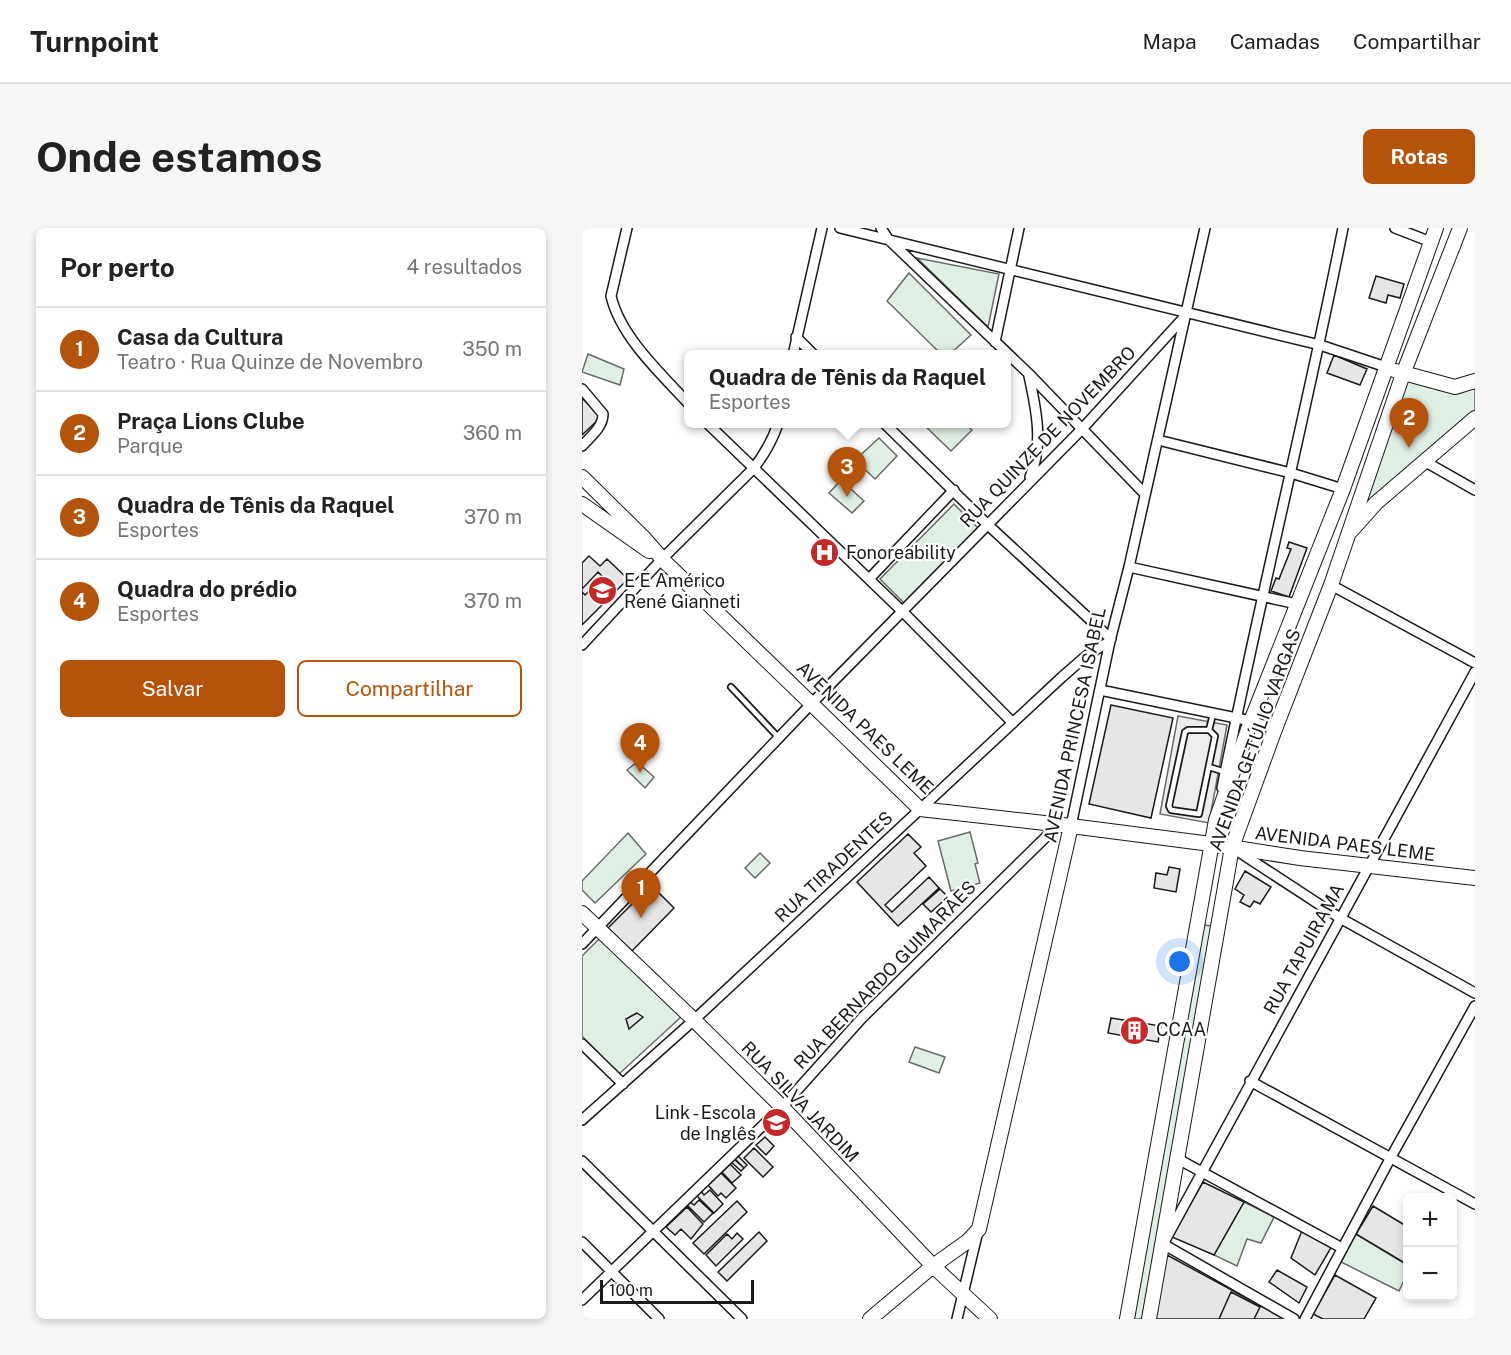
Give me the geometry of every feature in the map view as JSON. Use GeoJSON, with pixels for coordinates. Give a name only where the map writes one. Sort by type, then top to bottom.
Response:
{"type":"FeatureCollection","features":[{"type":"Feature","properties":{"kind":"main road","name":"AVENIDA GETÚLIO VARGAS"},"geometry":{"type":"LineString","coordinates":[[1127,1319],[1216,820],[1251,721],[1343,489],[1436,228]]}},
{"type":"Feature","properties":{"kind":"main road","name":"AVENIDA GETÚLIO VARGAS"},"geometry":{"type":"LineString","coordinates":[[1149,1319],[1232,847],[1331,585],[1403,374],[1460,228]]}},
{"type":"Feature","properties":{"kind":"main road"},"geometry":{"type":"LineString","coordinates":[[1386,368],[1455,387],[1475,381]]}},
{"type":"Feature","properties":{"kind":"main road"},"geometry":{"type":"LineString","coordinates":[[1348,533],[1376,503],[1475,418]]}},
{"type":"Feature","properties":{"kind":"main road"},"geometry":{"type":"LineString","coordinates":[[582,477],[663,560]]}},
{"type":"Feature","properties":{"kind":"main road"},"geometry":{"type":"LineString","coordinates":[[582,504],[663,560]]}},
{"type":"Feature","properties":{"kind":"main road"},"geometry":{"type":"LineString","coordinates":[[1328,528],[1330,545],[1341,554]]}},
{"type":"Feature","properties":{"kind":"main road","name":"AVENIDA PAES LEME"},"geometry":{"type":"LineString","coordinates":[[663,560],[920,809],[1064,825],[1300,858],[1475,878]]}},
{"type":"Feature","properties":{"kind":"main road","name":"AVENIDA PRINCESA ISABEL"},"geometry":{"type":"LineString","coordinates":[[870,1319],[933,1266],[968,1241],[979,1229],[1064,825]]}},
{"type":"Feature","properties":{"kind":"main road","name":"RUA SILVA JARDIM"},"geometry":{"type":"LineString","coordinates":[[582,913],[782,1107],[933,1266],[990,1319]]}},
{"type":"Feature","properties":{"kind":"main road"},"geometry":{"type":"LineString","coordinates":[[1182,1014],[1182,1026],[1185,1033],[1191,1034],[1197,1030],[1202,1020]]}},
{"type":"Feature","properties":{"kind":"main road"},"geometry":{"type":"LineString","coordinates":[[1169,1084],[1175,1071],[1179,1069],[1187,1074],[1190,1089]]}},
{"type":"Feature","properties":{"kind":"street"},"geometry":{"type":"LineString","coordinates":[[627,228],[611,296],[633,340],[684,399]]}},
{"type":"Feature","properties":{"kind":"street"},"geometry":{"type":"LineString","coordinates":[[794,350],[822,228]]}},
{"type":"Feature","properties":{"kind":"street"},"geometry":{"type":"LineString","coordinates":[[840,228],[1320,345],[1386,368]]}},
{"type":"Feature","properties":{"kind":"street"},"geometry":{"type":"LineString","coordinates":[[881,228],[888,239],[1004,350]]}},
{"type":"Feature","properties":{"kind":"street"},"geometry":{"type":"LineString","coordinates":[[995,342],[1019,228]]}},
{"type":"Feature","properties":{"kind":"street","name":"AVENIDA PRINCESA ISABEL"},"geometry":{"type":"LineString","coordinates":[[1064,825],[1100,690],[1205,228]]}},
{"type":"Feature","properties":{"kind":"street"},"geometry":{"type":"LineString","coordinates":[[1216,820],[1236,719],[1320,345],[1343,228]]}},
{"type":"Feature","properties":{"kind":"street"},"geometry":{"type":"LineString","coordinates":[[1395,228],[1431,242]]}},
{"type":"Feature","properties":{"kind":"street","name":"RUA QUINZE DE NOVEMBRO"},"geometry":{"type":"LineString","coordinates":[[582,944],[812,703],[1082,429],[1187,314]]}},
{"type":"Feature","properties":{"kind":"street"},"geometry":{"type":"LineString","coordinates":[[796,338],[810,350]]}},
{"type":"Feature","properties":{"kind":"street"},"geometry":{"type":"LineString","coordinates":[[1011,357],[1144,493]]}},
{"type":"Feature","properties":{"kind":"street"},"geometry":{"type":"LineString","coordinates":[[1028,483],[1035,467],[1038,442],[1029,373]]}},
{"type":"Feature","properties":{"kind":"street"},"geometry":{"type":"LineString","coordinates":[[582,389],[603,414],[601,425],[582,446]]}},
{"type":"Feature","properties":{"kind":"street"},"geometry":{"type":"LineString","coordinates":[[713,428],[903,612],[1013,723]]}},
{"type":"Feature","properties":{"kind":"street"},"geometry":{"type":"LineString","coordinates":[[582,645],[753,468],[764,455],[776,428]]}},
{"type":"Feature","properties":{"kind":"street"},"geometry":{"type":"LineString","coordinates":[[890,428],[988,525],[1110,640]]}},
{"type":"Feature","properties":{"kind":"street"},"geometry":{"type":"LineString","coordinates":[[1158,440],[1291,473],[1343,489]]}},
{"type":"Feature","properties":{"kind":"street"},"geometry":{"type":"LineString","coordinates":[[1424,461],[1475,490]]}},
{"type":"Feature","properties":{"kind":"street"},"geometry":{"type":"LineString","coordinates":[[869,579],[954,490]]}},
{"type":"Feature","properties":{"kind":"street"},"geometry":{"type":"LineString","coordinates":[[1129,567],[1297,604]]}},
{"type":"Feature","properties":{"kind":"street"},"geometry":{"type":"LineString","coordinates":[[1331,585],[1475,663]]}},
{"type":"Feature","properties":{"kind":"street","name":"RUA TIRADENTES"},"geometry":{"type":"LineString","coordinates":[[582,1120],[694,1020],[1086,656],[1110,640]]}},
{"type":"Feature","properties":{"kind":"street","name":"RUA TAPUIRAMA"},"geometry":{"type":"LineString","coordinates":[[1163,1244],[1475,672]]}},
{"type":"Feature","properties":{"kind":"street"},"geometry":{"type":"LineString","coordinates":[[1100,690],[1251,721],[1275,729]]}},
{"type":"Feature","properties":{"kind":"street","name":"RUA BERNARDO GUIMARÃES"},"geometry":{"type":"LineString","coordinates":[[582,1300],[782,1107],[862,1018],[1064,825]]}},
{"type":"Feature","properties":{"kind":"street"},"geometry":{"type":"LineString","coordinates":[[1232,847],[1340,918],[1475,993]]}},
{"type":"Feature","properties":{"kind":"street"},"geometry":{"type":"LineString","coordinates":[[1305,1319],[1390,1157],[1475,1006]]}},
{"type":"Feature","properties":{"kind":"street"},"geometry":{"type":"LineString","coordinates":[[582,1044],[623,1084]]}},
{"type":"Feature","properties":{"kind":"street"},"geometry":{"type":"LineString","coordinates":[[1250,1081],[1475,1204]]}},
{"type":"Feature","properties":{"kind":"street"},"geometry":{"type":"LineString","coordinates":[[1178,1159],[1342,1248]]}},
{"type":"Feature","properties":{"kind":"street"},"geometry":{"type":"LineString","coordinates":[[582,1161],[742,1319]]}},
{"type":"Feature","properties":{"kind":"street","name":"AVENIDA PRINCESA ISABEL"},"geometry":{"type":"LineString","coordinates":[[957,1319],[979,1229]]}},
{"type":"Feature","properties":{"kind":"street"},"geometry":{"type":"LineString","coordinates":[[582,1242],[659,1319]]}},
{"type":"Feature","properties":{"kind":"street"},"geometry":{"type":"LineString","coordinates":[[1163,1244],[1294,1319]]}},
{"type":"Feature","properties":{"kind":"lane"},"geometry":{"type":"LineString","coordinates":[[731,687],[779,738]]}},
{"type":"Feature","properties":{"kind":"lane"},"geometry":{"type":"LineString","coordinates":[[1209,730],[1213,714]]}},
{"type":"Feature","properties":{"kind":"lane"},"geometry":{"type":"LineString","coordinates":[[1209,730],[1215,736],[1201,813],[1171,810],[1168,806],[1185,732],[1209,730]]}},
{"type":"Feature","properties":{"kind":"lane"},"geometry":{"type":"LineString","coordinates":[[1209,767],[1225,771]]}},
{"type":"Feature","properties":{"kind":"green space"},"geometry":{"type":"Polygon","coordinates":[[[917,258],[999,274],[988,327],[917,258]]]}},
{"type":"Feature","properties":{"kind":"green space"},"geometry":{"type":"Polygon","coordinates":[[[909,273],[971,335],[954,350],[937,350],[887,301],[909,273]]]}},
{"type":"Feature","properties":{"kind":"green space"},"geometry":{"type":"Polygon","coordinates":[[[588,354],[624,369],[620,385],[582,372],[588,354]]]}},
{"type":"Feature","properties":{"kind":"green space"},"geometry":{"type":"Polygon","coordinates":[[[1403,374],[1455,387],[1475,381],[1475,418],[1348,533],[1403,374]]]}},
{"type":"Feature","properties":{"kind":"green space"},"geometry":{"type":"Polygon","coordinates":[[[927,428],[970,428],[972,430],[951,451],[927,428]]]}},
{"type":"Feature","properties":{"kind":"green space"},"geometry":{"type":"Polygon","coordinates":[[[879,438],[897,456],[875,479],[855,460],[879,438]]]}},
{"type":"Feature","properties":{"kind":"green space"},"geometry":{"type":"Polygon","coordinates":[[[841,480],[864,501],[852,513],[829,493],[841,480]]]}},
{"type":"Feature","properties":{"kind":"green space"},"geometry":{"type":"Polygon","coordinates":[[[954,504],[978,528],[904,603],[880,579],[954,504]]]}},
{"type":"Feature","properties":{"kind":"green space"},"geometry":{"type":"Polygon","coordinates":[[[637,762],[654,777],[645,788],[627,770],[637,762]]]}},
{"type":"Feature","properties":{"kind":"green space"},"geometry":{"type":"Polygon","coordinates":[[[970,832],[978,863],[975,864],[980,883],[951,891],[938,841],[970,832]]]}},
{"type":"Feature","properties":{"kind":"green space"},"geometry":{"type":"Polygon","coordinates":[[[628,833],[646,854],[595,903],[582,890],[582,881],[628,833]]]}},
{"type":"Feature","properties":{"kind":"green space"},"geometry":{"type":"Polygon","coordinates":[[[760,853],[770,863],[755,878],[745,868],[760,853]]]}},
{"type":"Feature","properties":{"kind":"green space"},"geometry":{"type":"Polygon","coordinates":[[[1202,925],[1212,926],[1142,1319],[1131,1319],[1202,925]]]}},
{"type":"Feature","properties":{"kind":"green space"},"geometry":{"type":"Polygon","coordinates":[[[599,939],[681,1017],[619,1074],[582,1036],[582,956],[599,939]]]}},
{"type":"Feature","properties":{"kind":"green space"},"geometry":{"type":"Polygon","coordinates":[[[915,1047],[945,1057],[939,1073],[909,1062],[915,1047]]]}},
{"type":"Feature","properties":{"kind":"green space"},"geometry":{"type":"Polygon","coordinates":[[[1244,1202],[1274,1217],[1261,1243],[1247,1239],[1237,1266],[1214,1255],[1244,1202]]]}},
{"type":"Feature","properties":{"kind":"green space"},"geometry":{"type":"Polygon","coordinates":[[[1356,1234],[1403,1263],[1403,1282],[1399,1291],[1341,1262],[1356,1234]]]}},
{"type":"Feature","properties":{"kind":"shaded area"},"geometry":{"type":"Polygon","coordinates":[[[1178,716],[1227,725],[1209,823],[1160,814],[1178,716]]]}},
{"type":"Feature","properties":{"kind":"building"},"geometry":{"type":"Polygon","coordinates":[[[1376,276],[1404,284],[1400,298],[1388,295],[1386,303],[1369,298],[1376,276]]]}},
{"type":"Feature","properties":{"kind":"building"},"geometry":{"type":"Polygon","coordinates":[[[1334,355],[1367,369],[1360,385],[1327,373],[1334,355]]]}},
{"type":"Feature","properties":{"kind":"building"},"geometry":{"type":"Polygon","coordinates":[[[582,400],[601,417],[582,435],[582,400]]]}},
{"type":"Feature","properties":{"kind":"building"},"geometry":{"type":"Polygon","coordinates":[[[1289,542],[1307,548],[1289,597],[1271,591],[1276,578],[1279,579],[1291,549],[1287,548],[1289,542]]]}},
{"type":"Feature","properties":{"kind":"building","name":"E E Américo René Gianneti"},"geometry":{"type":"Polygon","coordinates":[[[589,556],[600,566],[607,559],[628,579],[582,625],[582,592],[585,595],[603,577],[598,572],[582,589],[582,563],[589,556]]]}},
{"type":"Feature","properties":{"kind":"building","name":"E E Américo René Gianneti"},"geometry":{"type":"Polygon","coordinates":[[[589,556],[600,566],[607,559],[628,579],[582,625],[582,592],[585,595],[603,577],[598,572],[582,589],[582,563],[589,556]]]}},
{"type":"Feature","properties":{"kind":"building","name":"E E Américo René Gianneti"},"geometry":{"type":"Polygon","coordinates":[[[589,556],[600,566],[607,559],[628,579],[582,625],[582,563],[589,556]]]}},
{"type":"Feature","properties":{"kind":"building"},"geometry":{"type":"Polygon","coordinates":[[[1111,705],[1173,718],[1151,818],[1089,804],[1111,705]]]}},
{"type":"Feature","properties":{"kind":"building"},"geometry":{"type":"Polygon","coordinates":[[[908,834],[921,847],[914,853],[926,866],[885,905],[892,912],[929,877],[939,888],[898,926],[857,882],[908,834]]]}},
{"type":"Feature","properties":{"kind":"building"},"geometry":{"type":"Polygon","coordinates":[[[1169,867],[1180,869],[1176,892],[1154,888],[1156,873],[1167,875],[1169,867]]]}},
{"type":"Feature","properties":{"kind":"building"},"geometry":{"type":"Polygon","coordinates":[[[1245,871],[1271,887],[1260,904],[1254,901],[1250,907],[1240,902],[1244,895],[1235,889],[1245,871]]]}},
{"type":"Feature","properties":{"kind":"building"},"geometry":{"type":"Polygon","coordinates":[[[940,889],[948,897],[931,912],[923,904],[940,889]]]}},
{"type":"Feature","properties":{"kind":"building"},"geometry":{"type":"Polygon","coordinates":[[[658,892],[674,908],[632,951],[608,928],[637,899],[644,906],[658,892]]]}},
{"type":"Feature","properties":{"kind":"building"},"geometry":{"type":"Polygon","coordinates":[[[637,1013],[643,1017],[629,1029],[626,1019],[637,1013]]]}},
{"type":"Feature","properties":{"kind":"building","name":"CCAA"},"geometry":{"type":"Polygon","coordinates":[[[1111,1018],[1161,1026],[1158,1042],[1108,1033],[1111,1018]]]}},
{"type":"Feature","properties":{"kind":"building"},"geometry":{"type":"Polygon","coordinates":[[[765,1137],[774,1146],[766,1155],[756,1145],[765,1137]]]}},
{"type":"Feature","properties":{"kind":"building"},"geometry":{"type":"Polygon","coordinates":[[[754,1148],[773,1167],[763,1177],[744,1158],[754,1148]]]}},
{"type":"Feature","properties":{"kind":"building"},"geometry":{"type":"Polygon","coordinates":[[[737,1155],[747,1165],[744,1168],[734,1158],[737,1155]]]}},
{"type":"Feature","properties":{"kind":"building"},"geometry":{"type":"Polygon","coordinates":[[[733,1158],[744,1168],[741,1171],[730,1161],[733,1158]]]}},
{"type":"Feature","properties":{"kind":"building"},"geometry":{"type":"Polygon","coordinates":[[[730,1164],[741,1175],[732,1183],[722,1172],[730,1164]]]}},
{"type":"Feature","properties":{"kind":"building"},"geometry":{"type":"Polygon","coordinates":[[[720,1172],[736,1188],[726,1198],[721,1193],[718,1196],[707,1184],[720,1172]]]}},
{"type":"Feature","properties":{"kind":"building"},"geometry":{"type":"Polygon","coordinates":[[[1203,1182],[1244,1202],[1214,1255],[1172,1237],[1203,1182]]]}},
{"type":"Feature","properties":{"kind":"building"},"geometry":{"type":"Polygon","coordinates":[[[710,1190],[723,1204],[714,1213],[696,1195],[701,1191],[704,1195],[710,1190]]]}},
{"type":"Feature","properties":{"kind":"building"},"geometry":{"type":"Polygon","coordinates":[[[699,1200],[713,1213],[704,1222],[687,1205],[690,1202],[694,1205],[699,1200]]]}},
{"type":"Feature","properties":{"kind":"building"},"geometry":{"type":"Polygon","coordinates":[[[737,1201],[747,1212],[704,1254],[693,1243],[737,1201]]]}},
{"type":"Feature","properties":{"kind":"building"},"geometry":{"type":"Polygon","coordinates":[[[1373,1206],[1403,1224],[1403,1262],[1356,1234],[1373,1206]]]}},
{"type":"Feature","properties":{"kind":"building"},"geometry":{"type":"Polygon","coordinates":[[[687,1207],[703,1224],[691,1239],[681,1229],[675,1235],[666,1227],[687,1207]]]}},
{"type":"Feature","properties":{"kind":"building"},"geometry":{"type":"Polygon","coordinates":[[[1303,1228],[1332,1246],[1315,1275],[1291,1258],[1303,1228]]]}},
{"type":"Feature","properties":{"kind":"building"},"geometry":{"type":"Polygon","coordinates":[[[759,1232],[767,1241],[727,1281],[718,1272],[759,1232]]]}},
{"type":"Feature","properties":{"kind":"building"},"geometry":{"type":"Polygon","coordinates":[[[737,1233],[743,1239],[716,1266],[706,1255],[727,1234],[732,1239],[737,1233]]]}},
{"type":"Feature","properties":{"kind":"building"},"geometry":{"type":"Polygon","coordinates":[[[1167,1255],[1285,1319],[1155,1319],[1167,1255]]]}},
{"type":"Feature","properties":{"kind":"building"},"geometry":{"type":"Polygon","coordinates":[[[1277,1270],[1307,1287],[1299,1303],[1269,1282],[1277,1270]]]}},
{"type":"Feature","properties":{"kind":"building"},"geometry":{"type":"Polygon","coordinates":[[[1335,1275],[1376,1298],[1364,1319],[1323,1319],[1313,1314],[1335,1275]]]}},
{"type":"Feature","properties":{"kind":"building"},"geometry":{"type":"Polygon","coordinates":[[[1231,1292],[1260,1307],[1254,1319],[1219,1319],[1231,1292]]]}},
{"type":"Feature","properties":{"kind":"place","name":"Praça Lions Clube"},"geometry":{"type":"Point","coordinates":[1409,448]}},
{"type":"Feature","properties":{"kind":"place","name":"Quadra de Tênis da Raquel"},"geometry":{"type":"Point","coordinates":[847,497]}},
{"type":"Feature","properties":{"kind":"place","name":"Fonoreability"},"geometry":{"type":"Point","coordinates":[825,553]}},
{"type":"Feature","properties":{"kind":"place","name":"E E Américo René Gianneti"},"geometry":{"type":"Point","coordinates":[603,591]}},
{"type":"Feature","properties":{"kind":"place","name":"Quadra do prédio"},"geometry":{"type":"Point","coordinates":[640,773]}},
{"type":"Feature","properties":{"kind":"place","name":"Casa da Cultura"},"geometry":{"type":"Point","coordinates":[641,918]}},
{"type":"Feature","properties":{"kind":"place","name":"CCAA"},"geometry":{"type":"Point","coordinates":[1135,1030]}},
{"type":"Feature","properties":{"kind":"place","name":"Link - Escola de Inglês"},"geometry":{"type":"Point","coordinates":[777,1123]}}]}
